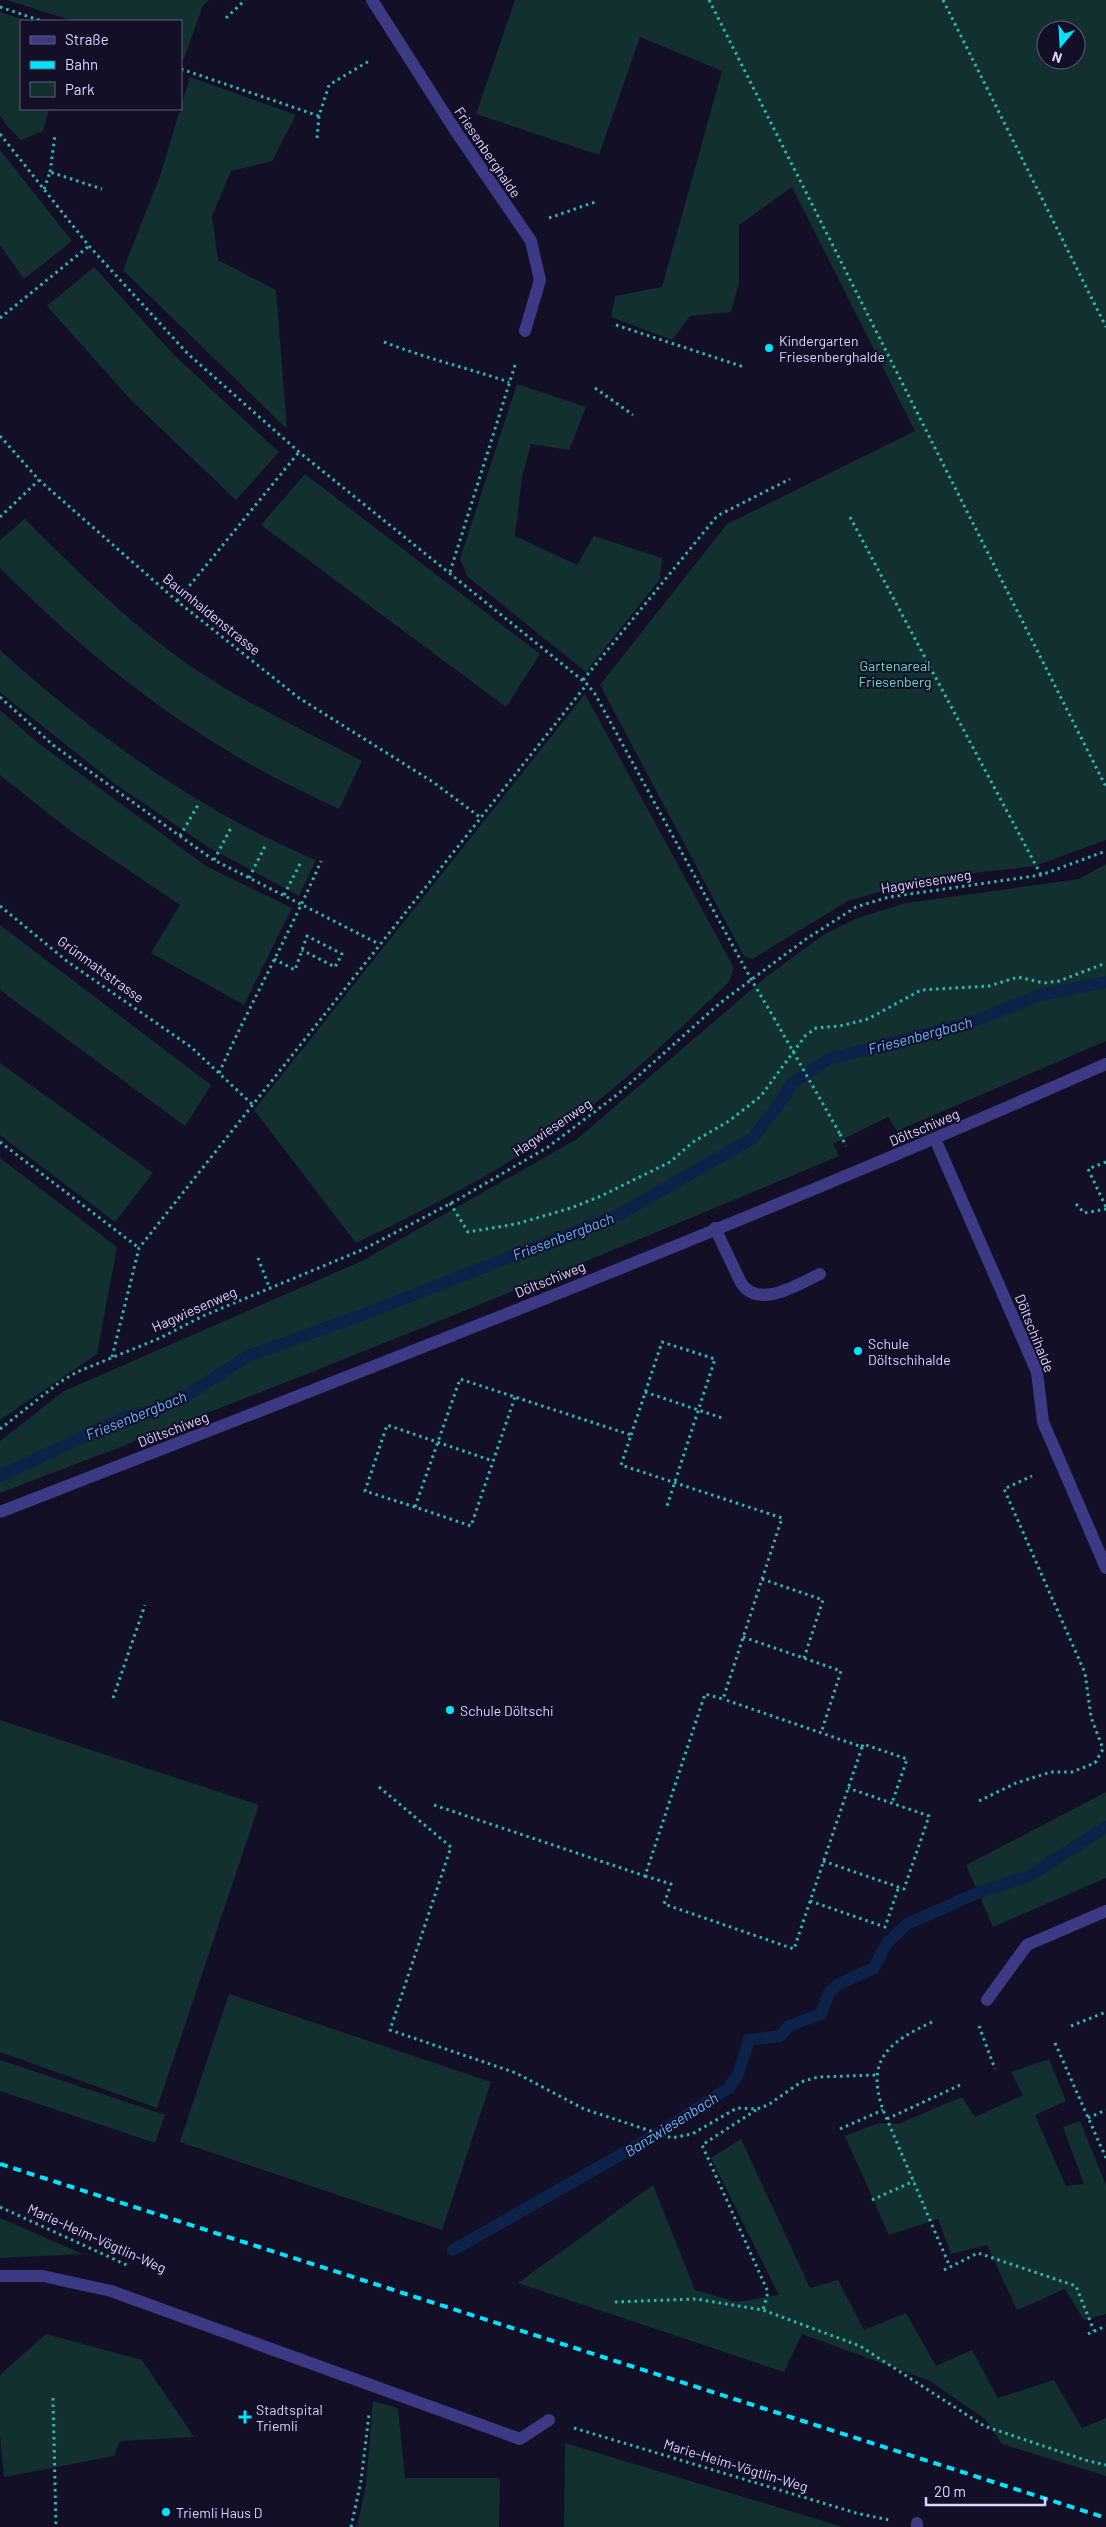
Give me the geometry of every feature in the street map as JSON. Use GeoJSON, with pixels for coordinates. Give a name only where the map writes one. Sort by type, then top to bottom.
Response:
{"type":"FeatureCollection","features":[{"type":"Feature","properties":{"kind":"street","name":"Friesenberghalde"},"geometry":{"type":"LineString","coordinates":[[372,0],[455,130],[531,241],[540,280],[525,331]]}},
{"type":"Feature","properties":{"kind":"street","name":"Döltschiweg"},"geometry":{"type":"LineString","coordinates":[[0,1512],[329,1385],[935,1140],[1106,1064]]}},
{"type":"Feature","properties":{"kind":"street","name":"Döltschihalde"},"geometry":{"type":"LineString","coordinates":[[935,1140],[1037,1372],[1043,1422],[1106,1568]]}},
{"type":"Feature","properties":{"kind":"street"},"geometry":{"type":"LineString","coordinates":[[715,1228],[745,1290],[756,1295],[768,1296],[820,1274]]}},
{"type":"Feature","properties":{"kind":"street"},"geometry":{"type":"LineString","coordinates":[[988,2000],[1027,1945],[1106,1911]]}},
{"type":"Feature","properties":{"kind":"street"},"geometry":{"type":"LineString","coordinates":[[0,2276],[43,2276],[111,2291],[520,2439],[549,2420]]}},
{"type":"Feature","properties":{"kind":"path"},"geometry":{"type":"LineString","coordinates":[[226,18],[245,0]]}},
{"type":"Feature","properties":{"kind":"path"},"geometry":{"type":"LineString","coordinates":[[709,0],[1106,787]]}},
{"type":"Feature","properties":{"kind":"path"},"geometry":{"type":"LineString","coordinates":[[943,0],[1106,327]]}},
{"type":"Feature","properties":{"kind":"path"},"geometry":{"type":"LineString","coordinates":[[0,2],[1,7],[39,20]]}},
{"type":"Feature","properties":{"kind":"path"},"geometry":{"type":"LineString","coordinates":[[317,138],[319,116],[329,85],[369,61]]}},
{"type":"Feature","properties":{"kind":"path"},"geometry":{"type":"LineString","coordinates":[[182,69],[319,116]]}},
{"type":"Feature","properties":{"kind":"path"},"geometry":{"type":"LineString","coordinates":[[0,134],[89,246],[188,354],[299,452],[587,684],[595,694],[751,979],[840,1134]]}},
{"type":"Feature","properties":{"kind":"path"},"geometry":{"type":"LineString","coordinates":[[44,190],[50,172],[55,135]]}},
{"type":"Feature","properties":{"kind":"path"},"geometry":{"type":"LineString","coordinates":[[50,172],[102,189]]}},
{"type":"Feature","properties":{"kind":"path"},"geometry":{"type":"LineString","coordinates":[[541,219],[595,202]]}},
{"type":"Feature","properties":{"kind":"path"},"geometry":{"type":"LineString","coordinates":[[0,318],[89,246]]}},
{"type":"Feature","properties":{"kind":"path"},"geometry":{"type":"LineString","coordinates":[[616,325],[744,367]]}},
{"type":"Feature","properties":{"kind":"path"},"geometry":{"type":"LineString","coordinates":[[384,342],[419,356],[473,370],[509,382]]}},
{"type":"Feature","properties":{"kind":"path"},"geometry":{"type":"LineString","coordinates":[[450,572],[516,362]]}},
{"type":"Feature","properties":{"kind":"path"},"geometry":{"type":"LineString","coordinates":[[595,388],[633,415]]}},
{"type":"Feature","properties":{"kind":"path","name":"Baumhaldenstrasse"},"geometry":{"type":"LineString","coordinates":[[0,436],[39,480],[176,601],[299,698],[432,782],[480,818]]}},
{"type":"Feature","properties":{"kind":"path"},"geometry":{"type":"LineString","coordinates":[[176,601],[299,452]]}},
{"type":"Feature","properties":{"kind":"path"},"geometry":{"type":"LineString","coordinates":[[583,680],[717,516],[790,479]]}},
{"type":"Feature","properties":{"kind":"path"},"geometry":{"type":"LineString","coordinates":[[0,517],[39,480]]}},
{"type":"Feature","properties":{"kind":"path"},"geometry":{"type":"LineString","coordinates":[[850,517],[1041,874]]}},
{"type":"Feature","properties":{"kind":"path"},"geometry":{"type":"LineString","coordinates":[[112,1358],[139,1248],[587,684]]}},
{"type":"Feature","properties":{"kind":"path"},"geometry":{"type":"LineString","coordinates":[[0,697],[53,745],[214,860],[380,944]]}},
{"type":"Feature","properties":{"kind":"path"},"geometry":{"type":"LineString","coordinates":[[180,836],[198,805]]}},
{"type":"Feature","properties":{"kind":"path"},"geometry":{"type":"LineString","coordinates":[[214,860],[232,826]]}},
{"type":"Feature","properties":{"kind":"path"},"geometry":{"type":"LineString","coordinates":[[250,878],[266,844]]}},
{"type":"Feature","properties":{"kind":"path","name":"Hagwiesenweg"},"geometry":{"type":"LineString","coordinates":[[0,1429],[60,1382],[203,1316],[364,1249],[548,1147],[618,1094],[720,1003],[806,939],[856,907],[889,897],[1041,874],[1106,851]]}},
{"type":"Feature","properties":{"kind":"path"},"geometry":{"type":"LineString","coordinates":[[219,1073],[302,905],[321,861]]}},
{"type":"Feature","properties":{"kind":"path"},"geometry":{"type":"LineString","coordinates":[[284,895],[301,862]]}},
{"type":"Feature","properties":{"kind":"path","name":"Grünmattstrasse"},"geometry":{"type":"LineString","coordinates":[[0,906],[68,962],[191,1047],[253,1105]]}},
{"type":"Feature","properties":{"kind":"path"},"geometry":{"type":"LineString","coordinates":[[274,959],[295,970],[302,950],[307,936],[342,954],[336,967],[302,950]]}},
{"type":"Feature","properties":{"kind":"path"},"geometry":{"type":"LineString","coordinates":[[450,1203],[468,1232],[516,1224],[570,1208],[601,1196],[670,1162],[693,1142],[729,1121],[761,1096],[805,1036],[816,1028],[840,1026],[868,1019],[921,990],[989,986],[1018,977],[1044,983],[1059,981],[1106,963]]}},
{"type":"Feature","properties":{"kind":"path"},"geometry":{"type":"LineString","coordinates":[[0,1142],[139,1248]]}},
{"type":"Feature","properties":{"kind":"path"},"geometry":{"type":"LineString","coordinates":[[1076,1204],[1084,1213],[1106,1208],[1088,1169],[1106,1162]]}},
{"type":"Feature","properties":{"kind":"path"},"geometry":{"type":"LineString","coordinates":[[258,1258],[270,1288]]}},
{"type":"Feature","properties":{"kind":"path"},"geometry":{"type":"LineString","coordinates":[[667,1506],[674,1482],[715,1359],[662,1342],[622,1465],[674,1482],[782,1518],[723,1700]]}},
{"type":"Feature","properties":{"kind":"path"},"geometry":{"type":"LineString","coordinates":[[415,1507],[460,1379],[631,1435]]}},
{"type":"Feature","properties":{"kind":"path"},"geometry":{"type":"LineString","coordinates":[[645,1392],[722,1418]]}},
{"type":"Feature","properties":{"kind":"path"},"geometry":{"type":"LineString","coordinates":[[493,1460],[387,1425],[366,1491],[471,1526],[515,1396]]}},
{"type":"Feature","properties":{"kind":"path"},"geometry":{"type":"LineString","coordinates":[[979,1802],[1016,1783],[1051,1772],[1072,1772],[1095,1763],[1104,1749],[1091,1717],[1085,1673],[1004,1489],[1032,1476]]}},
{"type":"Feature","properties":{"kind":"path"},"geometry":{"type":"LineString","coordinates":[[762,1579],[823,1600],[804,1658]]}},
{"type":"Feature","properties":{"kind":"path"},"geometry":{"type":"LineString","coordinates":[[113,1698],[145,1604]]}},
{"type":"Feature","properties":{"kind":"path"},"geometry":{"type":"LineString","coordinates":[[743,1637],[841,1671],[821,1733]]}},
{"type":"Feature","properties":{"kind":"path"},"geometry":{"type":"LineString","coordinates":[[645,1876],[705,1694],[862,1747]]}},
{"type":"Feature","properties":{"kind":"path"},"geometry":{"type":"LineString","coordinates":[[434,1806],[671,1884],[664,1904],[794,1949],[863,1744],[907,1759],[892,1803]]}},
{"type":"Feature","properties":{"kind":"path"},"geometry":{"type":"LineString","coordinates":[[379,1787],[451,1847],[390,2030],[516,2073],[584,2109],[672,2138],[692,2134],[737,2108],[757,2109]]}},
{"type":"Feature","properties":{"kind":"path"},"geometry":{"type":"LineString","coordinates":[[824,1861],[904,1888],[928,1816],[848,1788]]}},
{"type":"Feature","properties":{"kind":"path"},"geometry":{"type":"LineString","coordinates":[[810,1900],[885,1927],[899,1886]]}},
{"type":"Feature","properties":{"kind":"path"},"geometry":{"type":"LineString","coordinates":[[988,2000],[978,2028],[995,2070]]}},
{"type":"Feature","properties":{"kind":"path"},"geometry":{"type":"LineString","coordinates":[[1071,2026],[1106,2012]]}},
{"type":"Feature","properties":{"kind":"path"},"geometry":{"type":"LineString","coordinates":[[932,2022],[897,2040],[880,2061],[877,2075],[877,2090],[883,2110],[950,2266]]}},
{"type":"Feature","properties":{"kind":"path"},"geometry":{"type":"LineString","coordinates":[[1054,2043],[1106,2158]]}},
{"type":"Feature","properties":{"kind":"path"},"geometry":{"type":"LineString","coordinates":[[763,2310],[768,2292],[702,2145],[757,2109],[768,2105],[801,2082],[818,2077],[877,2075]]}},
{"type":"Feature","properties":{"kind":"path"},"geometry":{"type":"LineString","coordinates":[[887,2119],[960,2085]]}},
{"type":"Feature","properties":{"kind":"path"},"geometry":{"type":"LineString","coordinates":[[840,2129],[883,2110]]}},
{"type":"Feature","properties":{"kind":"path"},"geometry":{"type":"LineString","coordinates":[[1088,2118],[1106,2110]]}},
{"type":"Feature","properties":{"kind":"path"},"geometry":{"type":"LineString","coordinates":[[872,2200],[914,2181]]}},
{"type":"Feature","properties":{"kind":"path","name":"Marie-Heim-Vögtlin-Weg"},"geometry":{"type":"LineString","coordinates":[[0,2207],[131,2266]]}},
{"type":"Feature","properties":{"kind":"path"},"geometry":{"type":"LineString","coordinates":[[944,2270],[978,2253],[1076,2286],[1094,2332]]}},
{"type":"Feature","properties":{"kind":"path"},"geometry":{"type":"LineString","coordinates":[[615,2302],[696,2299],[763,2310],[860,2346],[984,2426],[1106,2465]]}},
{"type":"Feature","properties":{"kind":"path"},"geometry":{"type":"LineString","coordinates":[[1088,2334],[1106,2326]]}},
{"type":"Feature","properties":{"kind":"path"},"geometry":{"type":"LineString","coordinates":[[352,2527],[361,2481],[372,2386]]}},
{"type":"Feature","properties":{"kind":"path"},"geometry":{"type":"LineString","coordinates":[[53,2398],[56,2527]]}},
{"type":"Feature","properties":{"kind":"path","name":"Marie-Heim-Vögtlin-Weg"},"geometry":{"type":"LineString","coordinates":[[549,2420],[856,2513],[917,2525]]}},
{"type":"Feature","properties":{"kind":"green space"},"geometry":{"type":"Polygon","coordinates":[[[7,0],[209,0],[203,5],[184,59],[182,58],[182,20],[70,20],[7,0]]]}},
{"type":"Feature","properties":{"kind":"green space","name":"Gartenareal Friesenberg"},"geometry":{"type":"Polygon","coordinates":[[[515,0],[1106,0],[1106,840],[1035,866],[930,878],[848,901],[752,959],[744,956],[600,685],[727,524],[915,431],[792,187],[739,225],[739,283],[731,312],[690,316],[672,340],[611,317],[615,296],[662,287],[722,71],[640,37],[599,155],[476,114],[515,0]]]}},
{"type":"Feature","properties":{"kind":"green space"},"geometry":{"type":"Polygon","coordinates":[[[0,12],[25,20],[20,20],[20,110],[49,110],[43,131],[21,140],[7,126],[0,115],[0,12]]]}},
{"type":"Feature","properties":{"kind":"green space"},"geometry":{"type":"Polygon","coordinates":[[[190,77],[296,115],[272,161],[231,171],[212,216],[218,260],[276,290],[287,429],[123,270],[160,176],[180,110],[182,110],[182,103],[190,77]]]}},
{"type":"Feature","properties":{"kind":"green space"},"geometry":{"type":"Polygon","coordinates":[[[0,150],[72,241],[24,279],[0,245],[0,150]]]}},
{"type":"Feature","properties":{"kind":"green space"},"geometry":{"type":"Polygon","coordinates":[[[94,267],[175,356],[279,452],[236,500],[130,399],[47,306],[94,267]]]}},
{"type":"Feature","properties":{"kind":"green space"},"geometry":{"type":"Polygon","coordinates":[[[517,384],[586,407],[569,450],[531,444],[522,477],[515,536],[577,565],[594,536],[662,558],[660,579],[586,672],[468,577],[460,559],[517,384]]]}},
{"type":"Feature","properties":{"kind":"green space"},"geometry":{"type":"Polygon","coordinates":[[[305,474],[540,654],[506,707],[261,525],[305,474]]]}},
{"type":"Feature","properties":{"kind":"green space"},"geometry":{"type":"Polygon","coordinates":[[[25,519],[121,611],[173,653],[228,690],[362,761],[339,809],[265,773],[208,739],[114,671],[84,647],[27,595],[0,568],[0,540],[25,519]]]}},
{"type":"Feature","properties":{"kind":"green space"},"geometry":{"type":"Polygon","coordinates":[[[0,650],[73,712],[149,768],[230,818],[316,860],[299,896],[208,847],[118,786],[2,694],[0,692],[0,650]]]}},
{"type":"Feature","properties":{"kind":"green space"},"geometry":{"type":"Polygon","coordinates":[[[585,694],[734,968],[729,982],[629,1075],[594,1104],[538,1144],[479,1180],[356,1243],[254,1110],[585,694]]]}},
{"type":"Feature","properties":{"kind":"green space"},"geometry":{"type":"Polygon","coordinates":[[[0,710],[38,743],[206,866],[292,908],[244,1005],[151,953],[180,905],[72,832],[0,775],[0,710]]]}},
{"type":"Feature","properties":{"kind":"green space"},"geometry":{"type":"Polygon","coordinates":[[[1106,864],[1106,1041],[897,1131],[888,1117],[833,1144],[839,1156],[421,1328],[211,1412],[0,1493],[0,1441],[64,1391],[362,1261],[577,1139],[766,977],[823,935],[855,919],[906,903],[1079,879],[1106,864]]]}},
{"type":"Feature","properties":{"kind":"green space"},"geometry":{"type":"Polygon","coordinates":[[[0,925],[211,1085],[185,1126],[0,990],[0,925]]]}},
{"type":"Feature","properties":{"kind":"green space"},"geometry":{"type":"Polygon","coordinates":[[[0,1063],[153,1173],[115,1222],[0,1135],[0,1063]]]}},
{"type":"Feature","properties":{"kind":"green space"},"geometry":{"type":"Polygon","coordinates":[[[0,1158],[117,1247],[97,1354],[0,1420],[0,1158]]]}},
{"type":"Feature","properties":{"kind":"green space"},"geometry":{"type":"Polygon","coordinates":[[[0,1720],[259,1805],[157,2108],[0,2052],[0,1720]]]}},
{"type":"Feature","properties":{"kind":"green space"},"geometry":{"type":"Polygon","coordinates":[[[1106,1792],[1106,1878],[993,1927],[966,1865],[1106,1792]]]}},
{"type":"Feature","properties":{"kind":"green space"},"geometry":{"type":"Polygon","coordinates":[[[229,1994],[491,2082],[442,2230],[180,2142],[229,1994]]]}},
{"type":"Feature","properties":{"kind":"green space"},"geometry":{"type":"Polygon","coordinates":[[[1049,2059],[1066,2101],[1035,2115],[1066,2186],[1084,2184],[1063,2127],[1080,2121],[1106,2185],[1106,2314],[1084,2320],[1065,2289],[1017,2310],[987,2245],[951,2254],[938,2219],[889,2235],[845,2136],[879,2123],[898,2124],[962,2097],[975,2117],[1023,2095],[1011,2072],[1049,2059]]]}},
{"type":"Feature","properties":{"kind":"green space"},"geometry":{"type":"Polygon","coordinates":[[[0,2060],[165,2115],[155,2143],[0,2091],[0,2060]]]}},
{"type":"Feature","properties":{"kind":"green space"},"geometry":{"type":"Polygon","coordinates":[[[741,2139],[810,2288],[838,2280],[864,2330],[906,2313],[936,2366],[972,2350],[998,2398],[1054,2380],[1082,2428],[1106,2418],[1106,2476],[1002,2444],[985,2419],[930,2381],[802,2334],[784,2372],[518,2283],[653,2185],[695,2290],[737,2302],[779,2295],[711,2158],[741,2139]]]}},
{"type":"Feature","properties":{"kind":"green space"},"geometry":{"type":"Polygon","coordinates":[[[0,2218],[83,2254],[0,2258],[0,2218]]]}},
{"type":"Feature","properties":{"kind":"green space"},"geometry":{"type":"Polygon","coordinates":[[[46,2334],[142,2360],[194,2437],[120,2441],[114,2456],[4,2477],[0,2436],[0,2375],[46,2334]]]}},
{"type":"Feature","properties":{"kind":"green space"},"geometry":{"type":"Polygon","coordinates":[[[373,2401],[398,2408],[405,2478],[498,2478],[500,2480],[499,2527],[357,2527],[366,2485],[373,2401]]]}},
{"type":"Feature","properties":{"kind":"green space"},"geometry":{"type":"Polygon","coordinates":[[[565,2443],[843,2527],[564,2527],[565,2443]]]}},
{"type":"Feature","properties":{"kind":"waterway","name":"Friesenbergbach"},"geometry":{"type":"LineString","coordinates":[[0,1476],[127,1416],[153,1411],[189,1394],[248,1356],[362,1315],[620,1214],[753,1138],[785,1096],[791,1084],[829,1059],[972,1022],[1040,995],[1106,982]]}},
{"type":"Feature","properties":{"kind":"waterway","name":"Banzwiesenbach"},"geometry":{"type":"LineString","coordinates":[[453,2250],[659,2133],[729,2088],[738,2074],[749,2040],[780,2036],[789,2026],[821,2014],[829,1993],[837,1985],[874,1968],[887,1943],[907,1924],[977,1893],[1029,1876],[1106,1827]]}},
{"type":"Feature","properties":{"kind":"railway"},"geometry":{"type":"LineString","coordinates":[[0,2164],[1106,2518]]}},
{"type":"Feature","properties":{"kind":"place","name":"Kindergarten Friesenberghalde"},"geometry":{"type":"Point","coordinates":[769,348]}},
{"type":"Feature","properties":{"kind":"place","name":"Schule Döltschihalde"},"geometry":{"type":"Point","coordinates":[858,1351]}},
{"type":"Feature","properties":{"kind":"place","name":"Schule Döltschi"},"geometry":{"type":"Point","coordinates":[450,1710]}},
{"type":"Feature","properties":{"kind":"place","name":"Stadtspital Triemli"},"geometry":{"type":"Point","coordinates":[245,2417]}},
{"type":"Feature","properties":{"kind":"place","name":"Triemli Haus D"},"geometry":{"type":"Point","coordinates":[166,2512]}}]}
